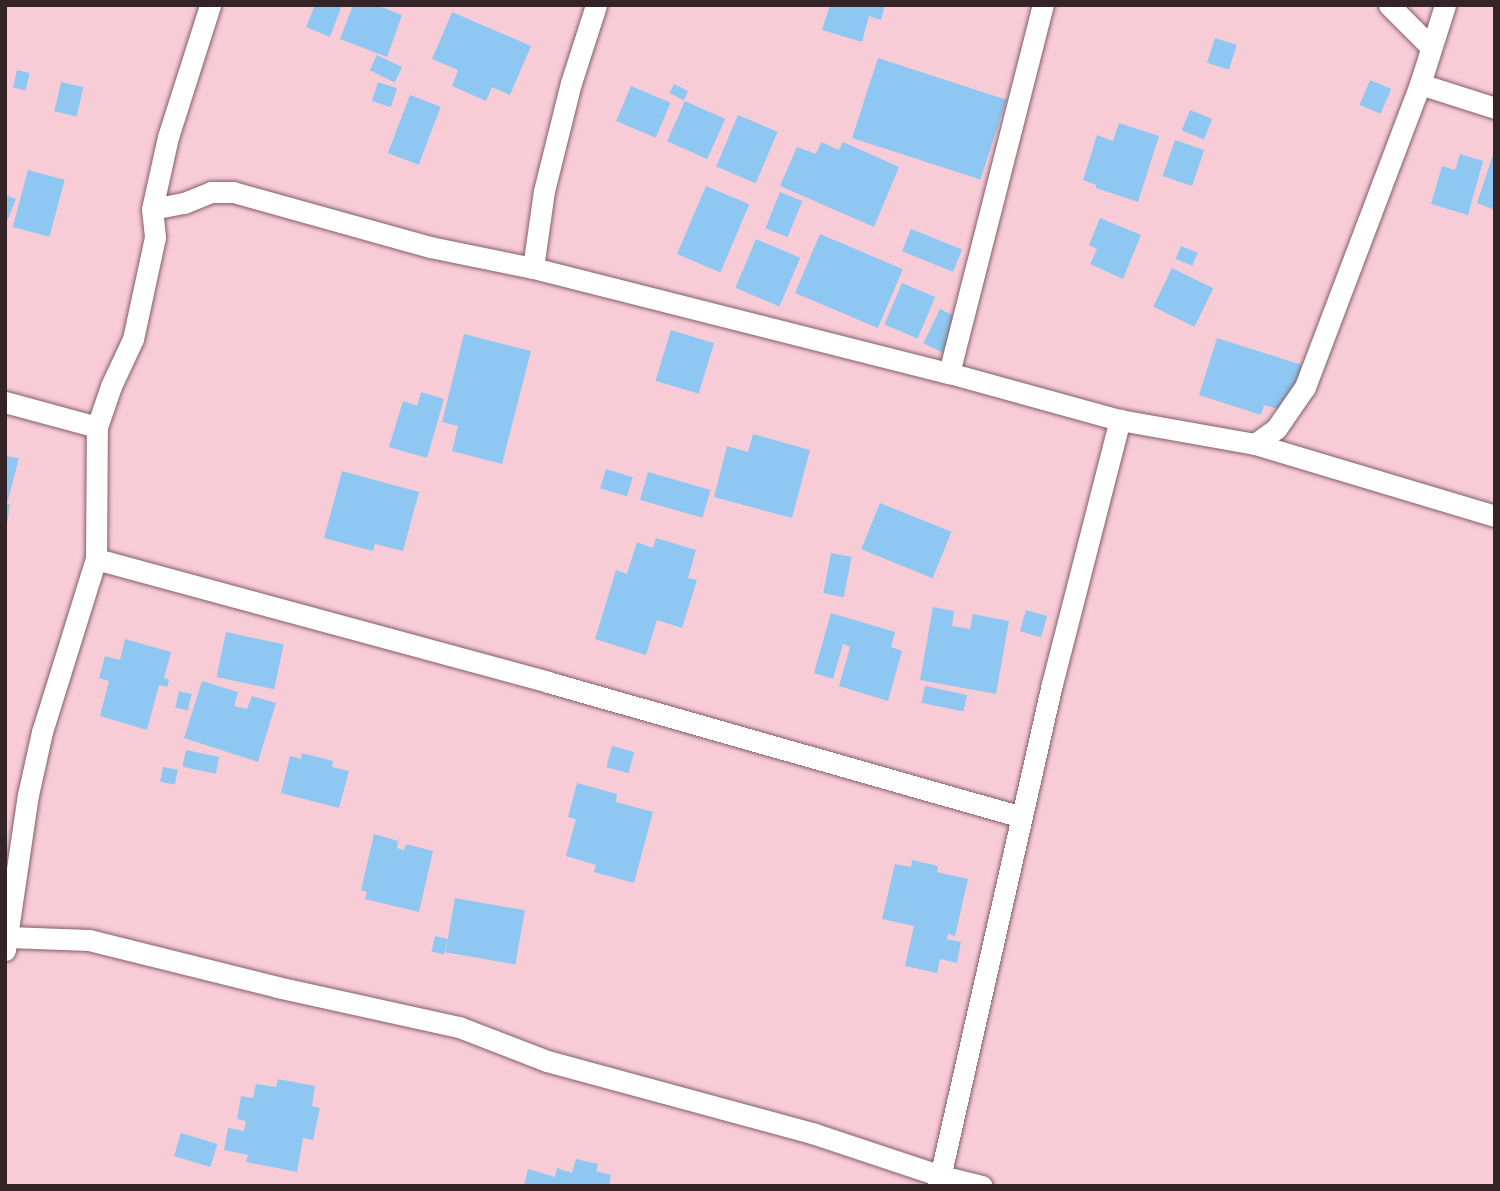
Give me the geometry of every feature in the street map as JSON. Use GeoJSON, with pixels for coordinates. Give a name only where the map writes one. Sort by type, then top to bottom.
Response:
{"type":"FeatureCollection","features":[{"type":"Feature","properties":{"kind":"street"},"geometry":{"type":"LineString","coordinates":[[210,5],[168,137],[152,209],[155,237],[133,339],[111,386],[97,427],[96,559],[39,744],[28,795],[7,943],[89,940],[277,987],[459,1027],[547,1061],[812,1133],[940,1181],[982,1186]]}},
{"type":"Feature","properties":{"kind":"street"},"geometry":{"type":"LineString","coordinates":[[533,268],[544,191],[571,83],[596,5]]}},
{"type":"Feature","properties":{"kind":"street"},"geometry":{"type":"LineString","coordinates":[[949,373],[1043,5]]}},
{"type":"Feature","properties":{"kind":"street"},"geometry":{"type":"LineString","coordinates":[[1390,5],[1431,47]]}},
{"type":"Feature","properties":{"kind":"street"},"geometry":{"type":"LineString","coordinates":[[1255,444],[1276,429],[1306,387],[1420,84],[1445,5]]}},
{"type":"Feature","properties":{"kind":"street"},"geometry":{"type":"LineString","coordinates":[[1420,84],[1495,108]]}},
{"type":"Feature","properties":{"kind":"street"},"geometry":{"type":"LineString","coordinates":[[152,209],[184,203],[211,192],[233,192],[430,247],[533,268],[949,373],[1120,420],[1255,444],[1495,516]]}},
{"type":"Feature","properties":{"kind":"street"},"geometry":{"type":"LineString","coordinates":[[5,402],[97,427]]}},
{"type":"Feature","properties":{"kind":"street"},"geometry":{"type":"LineString","coordinates":[[940,1181],[1021,817],[1120,420]]}},
{"type":"Feature","properties":{"kind":"street"},"geometry":{"type":"LineString","coordinates":[[96,559],[548,682],[1021,817]]}},
{"type":"Feature","properties":{"kind":"building"},"geometry":{"type":"Polygon","coordinates":[[[315,5],[342,5],[330,37],[306,27],[315,5]]]}},
{"type":"Feature","properties":{"kind":"building"},"geometry":{"type":"Polygon","coordinates":[[[353,5],[376,5],[402,15],[387,57],[340,39],[353,5]]]}},
{"type":"Feature","properties":{"kind":"building"},"geometry":{"type":"Polygon","coordinates":[[[830,5],[885,5],[881,20],[869,16],[862,42],[822,30],[830,5]]]}},
{"type":"Feature","properties":{"kind":"building"},"geometry":{"type":"Polygon","coordinates":[[[452,12],[531,46],[510,95],[492,87],[486,101],[452,86],[458,70],[432,59],[452,12]]]}},
{"type":"Feature","properties":{"kind":"building"},"geometry":{"type":"Polygon","coordinates":[[[1215,38],[1237,45],[1229,70],[1207,63],[1215,38]]]}},
{"type":"Feature","properties":{"kind":"building"},"geometry":{"type":"Polygon","coordinates":[[[377,55],[402,67],[395,83],[370,70],[377,55]]]}},
{"type":"Feature","properties":{"kind":"building"},"geometry":{"type":"Polygon","coordinates":[[[878,58],[1006,100],[980,180],[852,138],[878,58]]]}},
{"type":"Feature","properties":{"kind":"building"},"geometry":{"type":"Polygon","coordinates":[[[17,70],[30,73],[26,90],[13,88],[17,70]]]}},
{"type":"Feature","properties":{"kind":"building"},"geometry":{"type":"Polygon","coordinates":[[[1370,80],[1391,89],[1381,114],[1359,105],[1370,80]]]}},
{"type":"Feature","properties":{"kind":"building"},"geometry":{"type":"Polygon","coordinates":[[[61,82],[83,87],[77,116],[54,111],[61,82]]]}},
{"type":"Feature","properties":{"kind":"building"},"geometry":{"type":"Polygon","coordinates":[[[378,82],[397,88],[391,107],[372,101],[378,82]]]}},
{"type":"Feature","properties":{"kind":"building"},"geometry":{"type":"Polygon","coordinates":[[[674,84],[688,91],[684,100],[669,93],[674,84]]]}},
{"type":"Feature","properties":{"kind":"building"},"geometry":{"type":"Polygon","coordinates":[[[631,86],[671,103],[656,138],[616,121],[631,86]]]}},
{"type":"Feature","properties":{"kind":"building"},"geometry":{"type":"Polygon","coordinates":[[[410,95],[441,107],[419,165],[388,153],[410,95]]]}},
{"type":"Feature","properties":{"kind":"building"},"geometry":{"type":"Polygon","coordinates":[[[685,101],[725,119],[707,159],[667,141],[685,101]]]}},
{"type":"Feature","properties":{"kind":"building"},"geometry":{"type":"Polygon","coordinates":[[[1190,110],[1212,119],[1204,139],[1182,130],[1190,110]]]}},
{"type":"Feature","properties":{"kind":"building"},"geometry":{"type":"Polygon","coordinates":[[[738,115],[778,132],[756,183],[716,167],[738,115]]]}},
{"type":"Feature","properties":{"kind":"building"},"geometry":{"type":"Polygon","coordinates":[[[1119,123],[1159,136],[1138,202],[1096,188],[1096,185],[1083,180],[1097,135],[1113,141],[1119,123]]]}},
{"type":"Feature","properties":{"kind":"building"},"geometry":{"type":"Polygon","coordinates":[[[1175,140],[1204,150],[1192,186],[1163,176],[1175,140]]]}},
{"type":"Feature","properties":{"kind":"building"},"geometry":{"type":"Polygon","coordinates":[[[821,142],[839,150],[843,142],[899,167],[874,227],[780,186],[797,147],[816,154],[821,142]]]}},
{"type":"Feature","properties":{"kind":"building"},"geometry":{"type":"Polygon","coordinates":[[[1495,152],[1495,210],[1477,203],[1495,152]]]}},
{"type":"Feature","properties":{"kind":"building"},"geometry":{"type":"Polygon","coordinates":[[[1460,154],[1483,161],[1468,215],[1431,204],[1442,166],[1455,170],[1460,154]]]}},
{"type":"Feature","properties":{"kind":"building"},"geometry":{"type":"Polygon","coordinates":[[[28,170],[65,180],[49,237],[13,227],[28,170]]]}},
{"type":"Feature","properties":{"kind":"building"},"geometry":{"type":"Polygon","coordinates":[[[706,186],[749,204],[720,272],[677,254],[706,186]]]}},
{"type":"Feature","properties":{"kind":"building"},"geometry":{"type":"Polygon","coordinates":[[[780,192],[802,201],[788,237],[765,228],[780,192]]]}},
{"type":"Feature","properties":{"kind":"building"},"geometry":{"type":"Polygon","coordinates":[[[5,195],[16,199],[5,226],[5,195]]]}},
{"type":"Feature","properties":{"kind":"building"},"geometry":{"type":"Polygon","coordinates":[[[1100,218],[1141,235],[1123,279],[1090,264],[1097,249],[1089,245],[1100,218]]]}},
{"type":"Feature","properties":{"kind":"building"},"geometry":{"type":"Polygon","coordinates":[[[911,229],[962,250],[953,272],[902,251],[911,229]]]}},
{"type":"Feature","properties":{"kind":"building"},"geometry":{"type":"Polygon","coordinates":[[[820,234],[903,269],[878,328],[795,293],[820,234]]]}},
{"type":"Feature","properties":{"kind":"building"},"geometry":{"type":"Polygon","coordinates":[[[756,239],[800,258],[779,307],[735,288],[756,239]]]}},
{"type":"Feature","properties":{"kind":"building"},"geometry":{"type":"Polygon","coordinates":[[[1181,246],[1198,253],[1192,266],[1176,259],[1181,246]]]}},
{"type":"Feature","properties":{"kind":"building"},"geometry":{"type":"Polygon","coordinates":[[[1172,268],[1213,288],[1194,327],[1153,307],[1172,268]]]}},
{"type":"Feature","properties":{"kind":"building"},"geometry":{"type":"Polygon","coordinates":[[[902,283],[935,297],[918,338],[884,324],[902,283]]]}},
{"type":"Feature","properties":{"kind":"building"},"geometry":{"type":"Polygon","coordinates":[[[940,309],[962,320],[946,354],[923,343],[940,309]]]}},
{"type":"Feature","properties":{"kind":"building"},"geometry":{"type":"Polygon","coordinates":[[[671,330],[714,343],[699,394],[656,381],[671,330]]]}},
{"type":"Feature","properties":{"kind":"building"},"geometry":{"type":"Polygon","coordinates":[[[464,334],[531,351],[502,464],[452,451],[458,426],[442,422],[464,334]]]}},
{"type":"Feature","properties":{"kind":"building"},"geometry":{"type":"Polygon","coordinates":[[[1217,338],[1302,365],[1287,412],[1264,405],[1261,415],[1199,395],[1217,338]]]}},
{"type":"Feature","properties":{"kind":"building"},"geometry":{"type":"Polygon","coordinates":[[[421,392],[444,399],[427,458],[389,447],[403,401],[417,406],[421,392]]]}},
{"type":"Feature","properties":{"kind":"building"},"geometry":{"type":"Polygon","coordinates":[[[753,434],[810,450],[792,518],[714,497],[727,446],[748,452],[753,434]]]}},
{"type":"Feature","properties":{"kind":"building"},"geometry":{"type":"Polygon","coordinates":[[[5,456],[19,458],[7,504],[10,504],[7,524],[5,456]]]}},
{"type":"Feature","properties":{"kind":"building"},"geometry":{"type":"Polygon","coordinates":[[[606,469],[633,477],[627,496],[600,488],[606,469]]]}},
{"type":"Feature","properties":{"kind":"building"},"geometry":{"type":"Polygon","coordinates":[[[342,471],[419,492],[403,551],[375,544],[373,551],[324,538],[342,471]]]}},
{"type":"Feature","properties":{"kind":"building"},"geometry":{"type":"Polygon","coordinates":[[[648,472],[710,490],[702,518],[640,500],[648,472]]]}},
{"type":"Feature","properties":{"kind":"building"},"geometry":{"type":"Polygon","coordinates":[[[880,503],[951,532],[933,578],[861,549],[880,503]]]}},
{"type":"Feature","properties":{"kind":"building"},"geometry":{"type":"Polygon","coordinates":[[[656,538],[696,550],[688,578],[697,580],[682,628],[657,620],[646,655],[595,639],[616,570],[627,574],[637,542],[653,548],[656,538]]]}},
{"type":"Feature","properties":{"kind":"building"},"geometry":{"type":"Polygon","coordinates":[[[831,553],[852,557],[844,597],[823,593],[831,553]]]}},
{"type":"Feature","properties":{"kind":"building"},"geometry":{"type":"Polygon","coordinates":[[[933,607],[954,611],[952,626],[970,629],[973,614],[1009,621],[996,694],[920,680],[933,607]]]}},
{"type":"Feature","properties":{"kind":"building"},"geometry":{"type":"Polygon","coordinates":[[[1026,610],[1047,616],[1041,637],[1020,631],[1026,610]]]}},
{"type":"Feature","properties":{"kind":"building"},"geometry":{"type":"Polygon","coordinates":[[[831,613],[895,632],[891,647],[902,651],[888,701],[839,686],[850,647],[843,644],[833,679],[814,673],[831,613]]]}},
{"type":"Feature","properties":{"kind":"building"},"geometry":{"type":"Polygon","coordinates":[[[226,632],[284,644],[274,689],[216,677],[226,632]]]}},
{"type":"Feature","properties":{"kind":"building"},"geometry":{"type":"Polygon","coordinates":[[[125,639],[171,652],[164,678],[169,680],[167,687],[159,685],[147,730],[100,716],[109,681],[99,678],[105,656],[120,660],[125,639]]]}},
{"type":"Feature","properties":{"kind":"building"},"geometry":{"type":"Polygon","coordinates":[[[202,681],[238,692],[234,706],[247,709],[252,696],[276,703],[258,762],[184,738],[202,681]]]}},
{"type":"Feature","properties":{"kind":"building"},"geometry":{"type":"Polygon","coordinates":[[[925,686],[967,695],[964,712],[921,703],[925,686]]]}},
{"type":"Feature","properties":{"kind":"building"},"geometry":{"type":"Polygon","coordinates":[[[179,691],[192,694],[188,710],[175,708],[179,691]]]}},
{"type":"Feature","properties":{"kind":"building"},"geometry":{"type":"Polygon","coordinates":[[[612,746],[634,752],[629,773],[606,767],[612,746]]]}},
{"type":"Feature","properties":{"kind":"building"},"geometry":{"type":"Polygon","coordinates":[[[186,750],[219,757],[216,774],[182,767],[186,750]]]}},
{"type":"Feature","properties":{"kind":"building"},"geometry":{"type":"Polygon","coordinates":[[[302,753],[333,761],[332,767],[349,771],[339,808],[281,793],[290,756],[301,759],[302,753]]]}},
{"type":"Feature","properties":{"kind":"building"},"geometry":{"type":"Polygon","coordinates":[[[163,767],[178,770],[175,785],[160,782],[163,767]]]}},
{"type":"Feature","properties":{"kind":"building"},"geometry":{"type":"Polygon","coordinates":[[[577,783],[617,794],[616,802],[653,812],[634,883],[594,872],[596,865],[566,856],[576,819],[568,817],[577,783]]]}},
{"type":"Feature","properties":{"kind":"building"},"geometry":{"type":"Polygon","coordinates":[[[374,834],[398,841],[397,848],[404,850],[406,844],[433,851],[419,912],[365,899],[367,892],[361,890],[374,834]]]}},
{"type":"Feature","properties":{"kind":"building"},"geometry":{"type":"Polygon","coordinates":[[[912,860],[938,866],[937,872],[968,879],[955,936],[948,934],[947,939],[961,942],[957,963],[940,959],[937,973],[905,966],[914,926],[882,919],[895,864],[911,867],[912,860]]]}},
{"type":"Feature","properties":{"kind":"building"},"geometry":{"type":"Polygon","coordinates":[[[455,898],[525,910],[515,964],[445,952],[455,898]]]}},
{"type":"Feature","properties":{"kind":"building"},"geometry":{"type":"Polygon","coordinates":[[[435,936],[448,939],[444,955],[431,952],[435,936]]]}},
{"type":"Feature","properties":{"kind":"building"},"geometry":{"type":"Polygon","coordinates":[[[278,1079],[315,1086],[312,1106],[320,1108],[313,1140],[303,1138],[297,1172],[246,1162],[248,1155],[224,1150],[228,1128],[244,1131],[246,1121],[237,1119],[241,1096],[253,1098],[256,1084],[276,1087],[278,1079]]]}},
{"type":"Feature","properties":{"kind":"building"},"geometry":{"type":"Polygon","coordinates":[[[181,1133],[217,1144],[210,1167],[174,1156],[181,1133]]]}},
{"type":"Feature","properties":{"kind":"building"},"geometry":{"type":"Polygon","coordinates":[[[576,1159],[598,1164],[596,1171],[611,1175],[609,1186],[524,1186],[528,1169],[555,1177],[557,1168],[572,1173],[576,1159]]]}}]}
